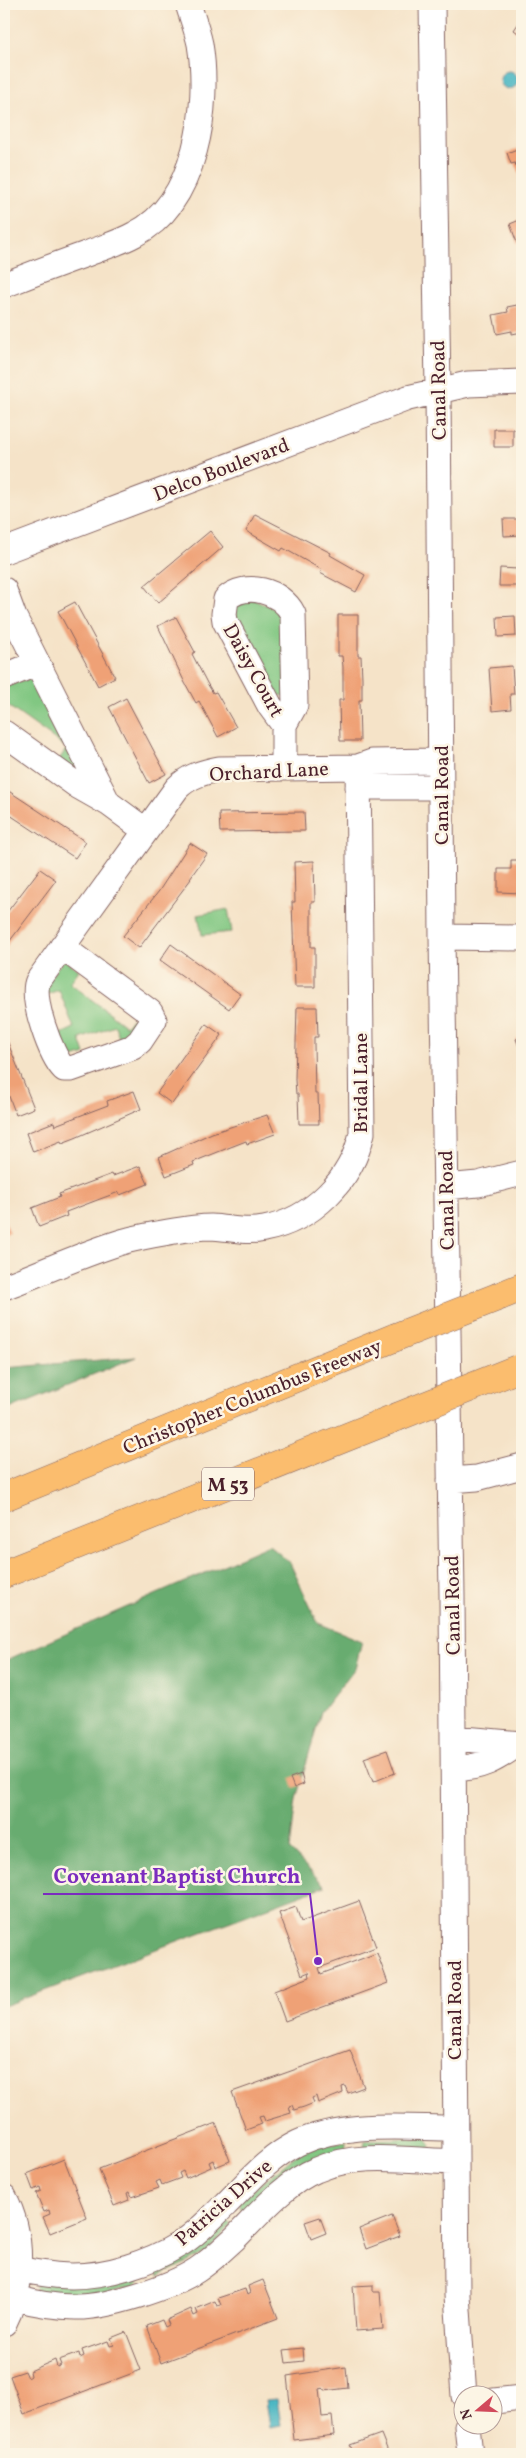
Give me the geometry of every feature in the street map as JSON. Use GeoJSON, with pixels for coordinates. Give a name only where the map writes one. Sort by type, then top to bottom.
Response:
{"type":"FeatureCollection","features":[{"type":"Feature","properties":{"kind":"highway","name":"Christopher Columbus Freeway"},"geometry":{"type":"LineString","coordinates":[[4,1497],[511,1291]]}},
{"type":"Feature","properties":{"kind":"highway","name":"M 53"},"geometry":{"type":"LineString","coordinates":[[4,1576],[58,1552],[520,1368]]}},
{"type":"Feature","properties":{"kind":"highway"},"geometry":{"type":"LineString","coordinates":[[4,1487],[91,1462]]}},
{"type":"Feature","properties":{"kind":"street"},"geometry":{"type":"LineString","coordinates":[[4,285],[136,234],[160,216],[180,189],[191,162],[201,120],[203,77],[200,43],[188,4]]}},
{"type":"Feature","properties":{"kind":"street","name":"Canal Road"},"geometry":{"type":"LineString","coordinates":[[432,4],[453,1738],[457,2295],[463,2386]]}},
{"type":"Feature","properties":{"kind":"street","name":"Delco Boulevard"},"geometry":{"type":"LineString","coordinates":[[4,551],[408,398],[438,389],[468,384],[522,382]]}},
{"type":"Feature","properties":{"kind":"street"},"geometry":{"type":"LineString","coordinates":[[4,590],[14,617],[108,803]]}},
{"type":"Feature","properties":{"kind":"street","name":"Daisy Court"},"geometry":{"type":"LineString","coordinates":[[284,725],[270,706],[225,621],[226,599],[239,590],[261,590],[285,603],[293,614],[295,705],[284,725],[284,768]]}},
{"type":"Feature","properties":{"kind":"street"},"geometry":{"type":"LineString","coordinates":[[4,677],[37,663]]}},
{"type":"Feature","properties":{"kind":"street"},"geometry":{"type":"LineString","coordinates":[[4,733],[78,786],[108,803],[146,831]]}},
{"type":"Feature","properties":{"kind":"street","name":"Orchard Lane"},"geometry":{"type":"LineString","coordinates":[[62,947],[150,1012],[154,1020],[140,1041],[134,1046],[71,1070],[64,1069],[56,1058],[35,999],[38,981],[62,947],[177,788],[196,775],[220,769],[284,768],[358,777],[372,762],[440,761]]}},
{"type":"Feature","properties":{"kind":"street"},"geometry":{"type":"LineString","coordinates":[[358,777],[440,787]]}},
{"type":"Feature","properties":{"kind":"street","name":"Bridal Lane"},"geometry":{"type":"LineString","coordinates":[[4,1287],[126,1241],[211,1227],[247,1231],[280,1225],[329,1195],[337,1185],[355,1157],[362,1133],[358,777]]}},
{"type":"Feature","properties":{"kind":"street"},"geometry":{"type":"LineString","coordinates":[[442,937],[522,938]]}},
{"type":"Feature","properties":{"kind":"street"},"geometry":{"type":"LineString","coordinates":[[446,1187],[478,1184],[522,1173]]}},
{"type":"Feature","properties":{"kind":"street"},"geometry":{"type":"LineString","coordinates":[[450,1480],[477,1478],[522,1466]]}},
{"type":"Feature","properties":{"kind":"street"},"geometry":{"type":"LineString","coordinates":[[453,1738],[520,1744]]}},
{"type":"Feature","properties":{"kind":"street"},"geometry":{"type":"LineString","coordinates":[[453,1769],[468,1768],[492,1762],[520,1744]]}},
{"type":"Feature","properties":{"kind":"street","name":"Patricia Drive"},"geometry":{"type":"LineString","coordinates":[[19,2270],[70,2276],[87,2275],[107,2272],[164,2252],[194,2234],[280,2153],[329,2132],[355,2129],[455,2128]]}},
{"type":"Feature","properties":{"kind":"street","name":"Patricia Drive"},"geometry":{"type":"LineString","coordinates":[[15,2298],[56,2306],[91,2306],[138,2294],[182,2278],[213,2258],[286,2190],[314,2170],[330,2164],[369,2160],[456,2162]]}},
{"type":"Feature","properties":{"kind":"street"},"geometry":{"type":"LineString","coordinates":[[4,2197],[17,2240],[19,2270],[15,2298],[4,2323]]}},
{"type":"Feature","properties":{"kind":"street"},"geometry":{"type":"LineString","coordinates":[[504,2400],[522,2398]]}},
{"type":"Feature","properties":{"kind":"street"},"geometry":{"type":"LineString","coordinates":[[468,2436],[470,2454]]}},
{"type":"Feature","properties":{"kind":"green space"},"geometry":{"type":"Polygon","coordinates":[[[250,597],[282,613],[286,695],[278,696],[237,625],[235,603],[250,597]]]}},
{"type":"Feature","properties":{"kind":"green space"},"geometry":{"type":"Polygon","coordinates":[[[32,678],[85,774],[58,761],[67,748],[8,706],[4,711],[4,686],[32,678]]]}},
{"type":"Feature","properties":{"kind":"green space"},"geometry":{"type":"Polygon","coordinates":[[[228,909],[232,932],[202,935],[198,915],[228,909]]]}},
{"type":"Feature","properties":{"kind":"green space"},"geometry":{"type":"Polygon","coordinates":[[[64,959],[79,970],[70,983],[126,1026],[136,1013],[146,1020],[120,1041],[115,1026],[80,1039],[85,1054],[73,1058],[66,1056],[60,1041],[61,1034],[74,1028],[59,990],[45,995],[42,988],[64,959]]]}},
{"type":"Feature","properties":{"kind":"green space"},"geometry":{"type":"Polygon","coordinates":[[[136,1357],[4,1411],[4,1368],[136,1357]]]}},
{"type":"Feature","properties":{"kind":"green space"},"geometry":{"type":"Polygon","coordinates":[[[269,1545],[290,1563],[318,1623],[362,1641],[355,1668],[321,1712],[296,1799],[290,1850],[325,1886],[4,2006],[4,1661],[269,1545]]]}},
{"type":"Feature","properties":{"kind":"green space"},"geometry":{"type":"Polygon","coordinates":[[[426,2138],[431,2145],[429,2150],[364,2149],[365,2140],[426,2138]]]}},
{"type":"Feature","properties":{"kind":"green space"},"geometry":{"type":"Polygon","coordinates":[[[346,2141],[346,2151],[246,2211],[241,2209],[239,2201],[304,2149],[346,2141]]]}},
{"type":"Feature","properties":{"kind":"green space"},"geometry":{"type":"Polygon","coordinates":[[[225,2219],[231,2225],[206,2253],[159,2276],[154,2270],[225,2219]]]}},
{"type":"Feature","properties":{"kind":"green space"},"geometry":{"type":"Polygon","coordinates":[[[134,2273],[139,2278],[139,2283],[135,2287],[71,2299],[35,2290],[37,2282],[134,2273]]]}},
{"type":"Feature","properties":{"kind":"water"},"geometry":{"type":"Polygon","coordinates":[[[505,71],[513,71],[518,76],[516,87],[505,89],[500,84],[500,76],[505,71]]]}},
{"type":"Feature","properties":{"kind":"water"},"geometry":{"type":"Polygon","coordinates":[[[277,2399],[281,2425],[270,2427],[266,2400],[277,2399]]]}},
{"type":"Feature","properties":{"kind":"building"},"geometry":{"type":"Polygon","coordinates":[[[522,18],[522,36],[514,30],[522,18]]]}},
{"type":"Feature","properties":{"kind":"building"},"geometry":{"type":"Polygon","coordinates":[[[522,147],[522,173],[519,174],[515,163],[511,164],[507,153],[522,147]]]}},
{"type":"Feature","properties":{"kind":"building"},"geometry":{"type":"Polygon","coordinates":[[[522,219],[522,242],[517,243],[510,224],[522,219]]]}},
{"type":"Feature","properties":{"kind":"building"},"geometry":{"type":"Polygon","coordinates":[[[522,304],[522,332],[512,334],[512,331],[497,334],[493,315],[508,312],[507,307],[522,304]]]}},
{"type":"Feature","properties":{"kind":"building"},"geometry":{"type":"Polygon","coordinates":[[[494,429],[513,429],[513,447],[494,447],[494,429]]]}},
{"type":"Feature","properties":{"kind":"building"},"geometry":{"type":"Polygon","coordinates":[[[255,514],[331,553],[330,555],[365,575],[356,592],[320,573],[322,570],[283,548],[281,551],[246,531],[255,514]]]}},
{"type":"Feature","properties":{"kind":"building"},"geometry":{"type":"Polygon","coordinates":[[[503,519],[521,519],[521,535],[504,536],[503,519]]]}},
{"type":"Feature","properties":{"kind":"building"},"geometry":{"type":"Polygon","coordinates":[[[210,531],[223,547],[158,603],[144,586],[210,531]]]}},
{"type":"Feature","properties":{"kind":"building"},"geometry":{"type":"Polygon","coordinates":[[[500,568],[518,569],[517,586],[499,586],[500,568]]]}},
{"type":"Feature","properties":{"kind":"building"},"geometry":{"type":"Polygon","coordinates":[[[75,602],[115,677],[98,686],[58,611],[75,602]]]}},
{"type":"Feature","properties":{"kind":"building"},"geometry":{"type":"Polygon","coordinates":[[[338,615],[358,615],[358,656],[361,656],[362,678],[362,700],[359,700],[360,741],[340,741],[339,700],[343,700],[343,667],[342,656],[338,656],[338,615]]]}},
{"type":"Feature","properties":{"kind":"building"},"geometry":{"type":"Polygon","coordinates":[[[515,616],[516,636],[498,637],[497,617],[515,616]]]}},
{"type":"Feature","properties":{"kind":"building"},"geometry":{"type":"Polygon","coordinates":[[[176,617],[195,652],[192,654],[207,683],[213,693],[216,692],[236,727],[218,737],[199,701],[196,703],[185,683],[158,626],[176,617]]]}},
{"type":"Feature","properties":{"kind":"building"},"geometry":{"type":"Polygon","coordinates":[[[512,666],[514,694],[510,694],[511,709],[492,711],[489,668],[512,666]]]}},
{"type":"Feature","properties":{"kind":"building"},"geometry":{"type":"Polygon","coordinates":[[[126,698],[166,774],[149,783],[109,707],[126,698]]]}},
{"type":"Feature","properties":{"kind":"building"},"geometry":{"type":"Polygon","coordinates":[[[4,788],[86,842],[75,858],[4,811],[4,788]]]}},
{"type":"Feature","properties":{"kind":"building"},"geometry":{"type":"Polygon","coordinates":[[[304,812],[305,831],[220,832],[219,813],[304,812]]]}},
{"type":"Feature","properties":{"kind":"building"},"geometry":{"type":"Polygon","coordinates":[[[190,843],[207,854],[191,879],[139,948],[123,936],[159,891],[190,843]]]}},
{"type":"Feature","properties":{"kind":"building"},"geometry":{"type":"Polygon","coordinates":[[[511,860],[522,860],[522,893],[498,892],[498,869],[511,869],[511,860]]]}},
{"type":"Feature","properties":{"kind":"building"},"geometry":{"type":"Polygon","coordinates":[[[314,861],[315,902],[311,902],[311,947],[315,947],[315,987],[295,987],[292,902],[295,902],[294,862],[314,861]]]}},
{"type":"Feature","properties":{"kind":"building"},"geometry":{"type":"Polygon","coordinates":[[[40,869],[56,880],[9,942],[4,953],[4,916],[40,869]]]}},
{"type":"Feature","properties":{"kind":"building"},"geometry":{"type":"Polygon","coordinates":[[[171,944],[240,994],[229,1009],[160,960],[171,944]]]}},
{"type":"Feature","properties":{"kind":"building"},"geometry":{"type":"Polygon","coordinates":[[[297,1007],[317,1007],[318,1037],[314,1037],[314,1044],[315,1094],[318,1094],[319,1124],[299,1124],[298,1094],[296,1094],[295,1080],[297,1007]]]}},
{"type":"Feature","properties":{"kind":"building"},"geometry":{"type":"Polygon","coordinates":[[[206,1024],[222,1035],[172,1104],[157,1093],[206,1024]]]}},
{"type":"Feature","properties":{"kind":"building"},"geometry":{"type":"Polygon","coordinates":[[[4,1033],[34,1108],[16,1115],[4,1083],[4,1033]]]}},
{"type":"Feature","properties":{"kind":"building"},"geometry":{"type":"Polygon","coordinates":[[[522,1037],[522,1055],[516,1039],[522,1037]]]}},
{"type":"Feature","properties":{"kind":"building"},"geometry":{"type":"Polygon","coordinates":[[[134,1091],[141,1109],[75,1138],[62,1143],[61,1141],[33,1152],[26,1133],[54,1122],[55,1126],[108,1105],[107,1101],[134,1091]]]}},
{"type":"Feature","properties":{"kind":"building"},"geometry":{"type":"Polygon","coordinates":[[[267,1115],[275,1134],[247,1144],[246,1141],[193,1162],[194,1165],[166,1176],[159,1157],[212,1133],[267,1115]]]}},
{"type":"Feature","properties":{"kind":"building"},"geometry":{"type":"Polygon","coordinates":[[[140,1166],[148,1184],[120,1195],[119,1192],[66,1212],[67,1216],[39,1227],[32,1208],[60,1197],[59,1194],[112,1174],[113,1176],[140,1166]]]}},
{"type":"Feature","properties":{"kind":"building"},"geometry":{"type":"Polygon","coordinates":[[[4,1218],[10,1233],[4,1235],[4,1218]]]}},
{"type":"Feature","properties":{"kind":"building"},"geometry":{"type":"Polygon","coordinates":[[[387,1750],[395,1773],[373,1782],[364,1758],[387,1750]]]}},
{"type":"Feature","properties":{"kind":"building"},"geometry":{"type":"Polygon","coordinates":[[[301,1774],[304,1784],[294,1788],[290,1778],[301,1774]]]}},
{"type":"Feature","properties":{"kind":"building"},"geometry":{"type":"Polygon","coordinates":[[[359,1901],[376,1947],[319,1968],[321,1974],[377,1953],[388,1983],[285,2021],[274,1991],[310,1977],[309,1972],[302,1975],[279,1913],[296,1907],[301,1922],[359,1901]]]}},
{"type":"Feature","properties":{"kind":"building"},"geometry":{"type":"Polygon","coordinates":[[[350,2050],[364,2087],[348,2093],[345,2086],[342,2087],[343,2093],[318,2103],[316,2096],[312,2098],[314,2103],[304,2107],[294,2110],[292,2105],[289,2106],[291,2113],[265,2121],[263,2116],[259,2117],[262,2124],[246,2130],[232,2092],[350,2050]]]}},
{"type":"Feature","properties":{"kind":"building"},"geometry":{"type":"Polygon","coordinates":[[[216,2123],[230,2161],[215,2167],[213,2160],[209,2162],[211,2167],[186,2178],[183,2171],[179,2173],[181,2178],[162,2185],[160,2180],[156,2182],[159,2188],[132,2197],[130,2192],[127,2193],[129,2200],[114,2206],[99,2169],[216,2123]]]}},
{"type":"Feature","properties":{"kind":"building"},"geometry":{"type":"Polygon","coordinates":[[[64,2159],[87,2218],[50,2233],[43,2217],[50,2214],[49,2210],[44,2212],[36,2193],[41,2191],[40,2187],[33,2190],[27,2174],[64,2159]]]}},
{"type":"Feature","properties":{"kind":"building"},"geometry":{"type":"Polygon","coordinates":[[[392,2216],[400,2236],[366,2249],[359,2229],[392,2216]]]}},
{"type":"Feature","properties":{"kind":"building"},"geometry":{"type":"Polygon","coordinates":[[[320,2217],[326,2233],[311,2239],[305,2222],[320,2217]]]}},
{"type":"Feature","properties":{"kind":"building"},"geometry":{"type":"Polygon","coordinates":[[[263,2280],[278,2318],[161,2363],[147,2326],[162,2320],[165,2327],[169,2325],[167,2320],[191,2309],[194,2316],[198,2314],[196,2309],[215,2301],[217,2306],[221,2305],[218,2298],[245,2289],[247,2295],[250,2293],[248,2286],[263,2280]]]}},
{"type":"Feature","properties":{"kind":"building"},"geometry":{"type":"Polygon","coordinates":[[[373,2285],[373,2292],[380,2292],[383,2329],[356,2331],[353,2286],[373,2285]]]}},
{"type":"Feature","properties":{"kind":"building"},"geometry":{"type":"Polygon","coordinates":[[[126,2332],[141,2370],[24,2414],[10,2376],[25,2371],[28,2378],[31,2376],[30,2371],[55,2360],[57,2367],[61,2365],[59,2360],[79,2353],[80,2358],[84,2356],[82,2350],[108,2341],[110,2346],[114,2345],[111,2338],[126,2332]]]}},
{"type":"Feature","properties":{"kind":"building"},"geometry":{"type":"Polygon","coordinates":[[[303,2348],[304,2361],[286,2363],[284,2350],[303,2348]]]}},
{"type":"Feature","properties":{"kind":"building"},"geometry":{"type":"Polygon","coordinates":[[[346,2367],[348,2388],[324,2391],[323,2388],[319,2389],[322,2417],[332,2416],[334,2435],[294,2440],[287,2376],[346,2367]]]}},
{"type":"Feature","properties":{"kind":"building"},"geometry":{"type":"Polygon","coordinates":[[[381,2434],[389,2454],[354,2454],[350,2445],[381,2434]]]}},
{"type":"Feature","properties":{"kind":"place","name":"Covenant Baptist Church"},"geometry":{"type":"Point","coordinates":[318,1961]}}]}
